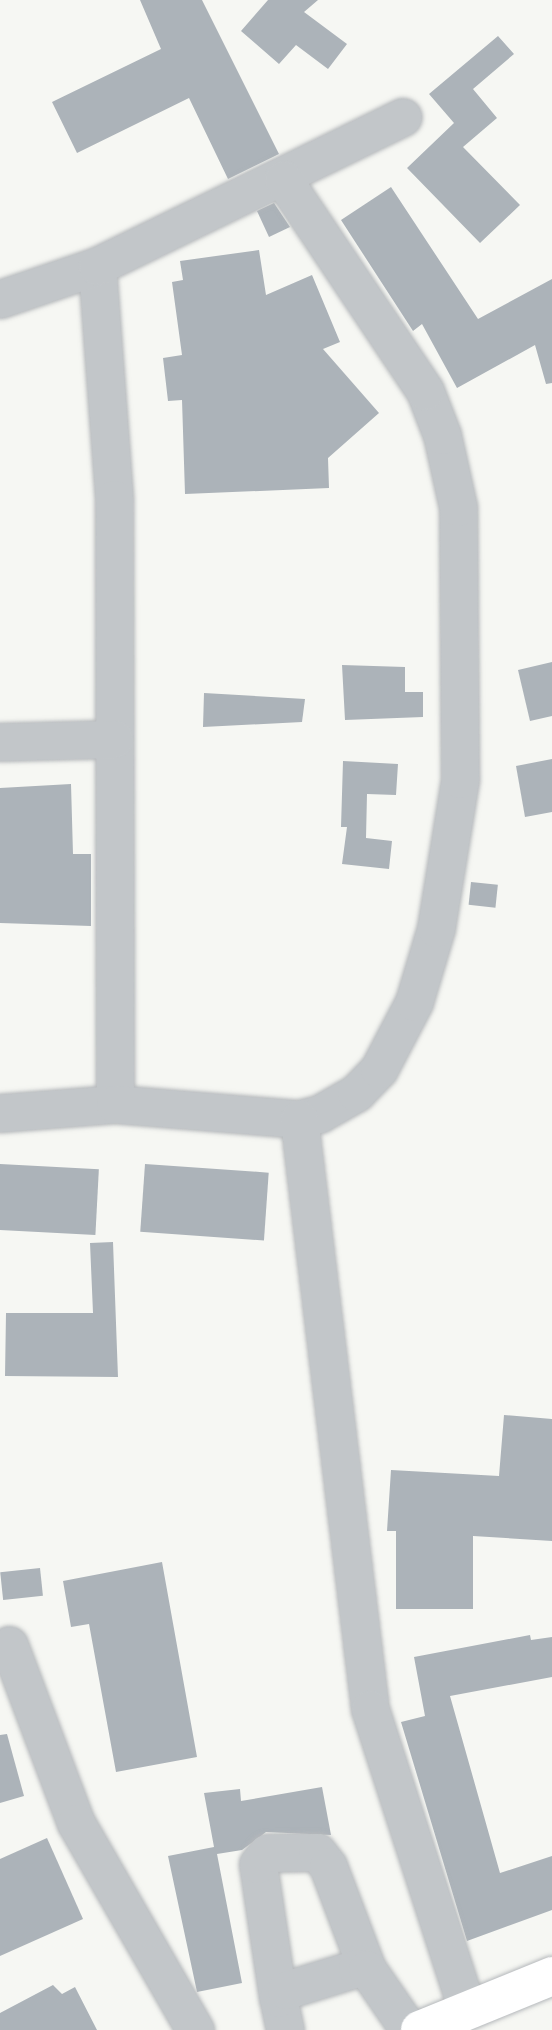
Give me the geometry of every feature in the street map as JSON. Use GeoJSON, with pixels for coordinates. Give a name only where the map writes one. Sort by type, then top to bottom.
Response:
{"type":"FeatureCollection","features":[{"type":"Feature","properties":{"kind":"highway"},"geometry":{"type":"LineString","coordinates":[[420,2030],[552,1976]]}},
{"type":"Feature","properties":{"kind":"street"},"geometry":{"type":"LineString","coordinates":[[0,299],[97,266],[283,179],[402,117]]}},
{"type":"Feature","properties":{"kind":"street"},"geometry":{"type":"LineString","coordinates":[[0,1113],[115,1104],[299,1119],[319,1114],[356,1093],[379,1069],[414,1002],[436,928],[452,845],[462,694],[458,507],[435,412],[366,299],[283,179]]}},
{"type":"Feature","properties":{"kind":"street"},"geometry":{"type":"LineString","coordinates":[[97,266],[114,499],[115,1104]]}},
{"type":"Feature","properties":{"kind":"street"},"geometry":{"type":"LineString","coordinates":[[0,742],[114,739]]}},
{"type":"Feature","properties":{"kind":"street"},"geometry":{"type":"LineString","coordinates":[[299,1119],[370,1709],[467,2009]]}},
{"type":"Feature","properties":{"kind":"street"},"geometry":{"type":"LineString","coordinates":[[9,1646],[76,1823],[195,2030]]}},
{"type":"Feature","properties":{"kind":"street"},"geometry":{"type":"LineString","coordinates":[[281,2014],[258,1864],[267,1853],[317,1852],[328,1866],[367,1969],[409,2030]]}},
{"type":"Feature","properties":{"kind":"street"},"geometry":{"type":"LineString","coordinates":[[281,2014],[286,1990],[367,1969]]}},
{"type":"Feature","properties":{"kind":"building"},"geometry":{"type":"Polygon","coordinates":[[[140,0],[202,0],[279,154],[228,179],[189,98],[77,153],[52,102],[161,49],[140,0]]]}},
{"type":"Feature","properties":{"kind":"building"},"geometry":{"type":"Polygon","coordinates":[[[268,0],[318,0],[304,12],[347,44],[328,69],[296,45],[279,64],[241,31],[268,0]]]}},
{"type":"Feature","properties":{"kind":"building"},"geometry":{"type":"Polygon","coordinates":[[[498,36],[514,54],[473,89],[497,118],[463,147],[520,205],[480,243],[407,168],[454,123],[429,94],[498,36]]]}},
{"type":"Feature","properties":{"kind":"building"},"geometry":{"type":"Polygon","coordinates":[[[391,187],[478,319],[552,279],[552,383],[546,384],[535,345],[457,388],[422,324],[413,331],[341,220],[391,187]]]}},
{"type":"Feature","properties":{"kind":"building"},"geometry":{"type":"Polygon","coordinates":[[[274,203],[290,227],[269,237],[257,211],[274,203]]]}},
{"type":"Feature","properties":{"kind":"building"},"geometry":{"type":"Polygon","coordinates":[[[259,250],[266,295],[312,275],[340,342],[323,349],[379,413],[328,458],[329,488],[185,494],[182,400],[168,401],[163,358],[182,355],[172,282],[183,280],[180,261],[259,250]]]}},
{"type":"Feature","properties":{"kind":"building"},"geometry":{"type":"Polygon","coordinates":[[[552,662],[552,716],[530,721],[518,670],[552,662]]]}},
{"type":"Feature","properties":{"kind":"building"},"geometry":{"type":"Polygon","coordinates":[[[342,665],[405,667],[405,692],[423,692],[423,717],[345,720],[342,665]]]}},
{"type":"Feature","properties":{"kind":"building"},"geometry":{"type":"Polygon","coordinates":[[[204,693],[305,699],[302,722],[203,727],[204,693]]]}},
{"type":"Feature","properties":{"kind":"building"},"geometry":{"type":"Polygon","coordinates":[[[552,759],[552,812],[525,817],[516,766],[552,759]]]}},
{"type":"Feature","properties":{"kind":"building"},"geometry":{"type":"Polygon","coordinates":[[[343,761],[398,764],[396,795],[367,794],[366,838],[392,841],[389,869],[342,864],[347,827],[341,827],[343,761]]]}},
{"type":"Feature","properties":{"kind":"building"},"geometry":{"type":"Polygon","coordinates":[[[71,784],[73,854],[91,854],[91,926],[0,923],[0,788],[71,784]]]}},
{"type":"Feature","properties":{"kind":"building"},"geometry":{"type":"Polygon","coordinates":[[[471,882],[498,885],[495,908],[469,905],[471,882]]]}},
{"type":"Feature","properties":{"kind":"building"},"geometry":{"type":"Polygon","coordinates":[[[0,1164],[99,1169],[95,1235],[0,1230],[0,1164]]]}},
{"type":"Feature","properties":{"kind":"building"},"geometry":{"type":"Polygon","coordinates":[[[145,1164],[269,1173],[264,1240],[140,1232],[145,1164]]]}},
{"type":"Feature","properties":{"kind":"building"},"geometry":{"type":"Polygon","coordinates":[[[113,1242],[118,1377],[5,1376],[6,1313],[93,1313],[90,1243],[113,1242]]]}},
{"type":"Feature","properties":{"kind":"building"},"geometry":{"type":"Polygon","coordinates":[[[504,1415],[552,1419],[552,1541],[473,1536],[473,1609],[396,1609],[396,1531],[387,1531],[391,1470],[499,1476],[504,1415]]]}},
{"type":"Feature","properties":{"kind":"building"},"geometry":{"type":"Polygon","coordinates":[[[162,1562],[197,1757],[116,1772],[89,1624],[71,1627],[63,1581],[162,1562]]]}},
{"type":"Feature","properties":{"kind":"building"},"geometry":{"type":"Polygon","coordinates":[[[40,1568],[43,1596],[3,1600],[0,1572],[40,1568]]]}},
{"type":"Feature","properties":{"kind":"building"},"geometry":{"type":"Polygon","coordinates":[[[530,1635],[531,1640],[552,1637],[552,1677],[450,1696],[500,1873],[552,1856],[552,1910],[467,1941],[401,1722],[425,1716],[414,1657],[530,1635]]]}},
{"type":"Feature","properties":{"kind":"building"},"geometry":{"type":"Polygon","coordinates":[[[7,1734],[24,1796],[0,1803],[0,1735],[7,1734]]]}},
{"type":"Feature","properties":{"kind":"building"},"geometry":{"type":"Polygon","coordinates":[[[322,1787],[331,1835],[266,1832],[242,1850],[217,1854],[242,1983],[197,1992],[168,1856],[214,1847],[204,1793],[240,1789],[241,1801],[322,1787]]]}},
{"type":"Feature","properties":{"kind":"building"},"geometry":{"type":"Polygon","coordinates":[[[47,1838],[83,1919],[0,1956],[0,1859],[47,1838]]]}},
{"type":"Feature","properties":{"kind":"building"},"geometry":{"type":"Polygon","coordinates":[[[53,1985],[62,1994],[75,1987],[97,2030],[0,2030],[0,2013],[53,1985]]]}}]}
